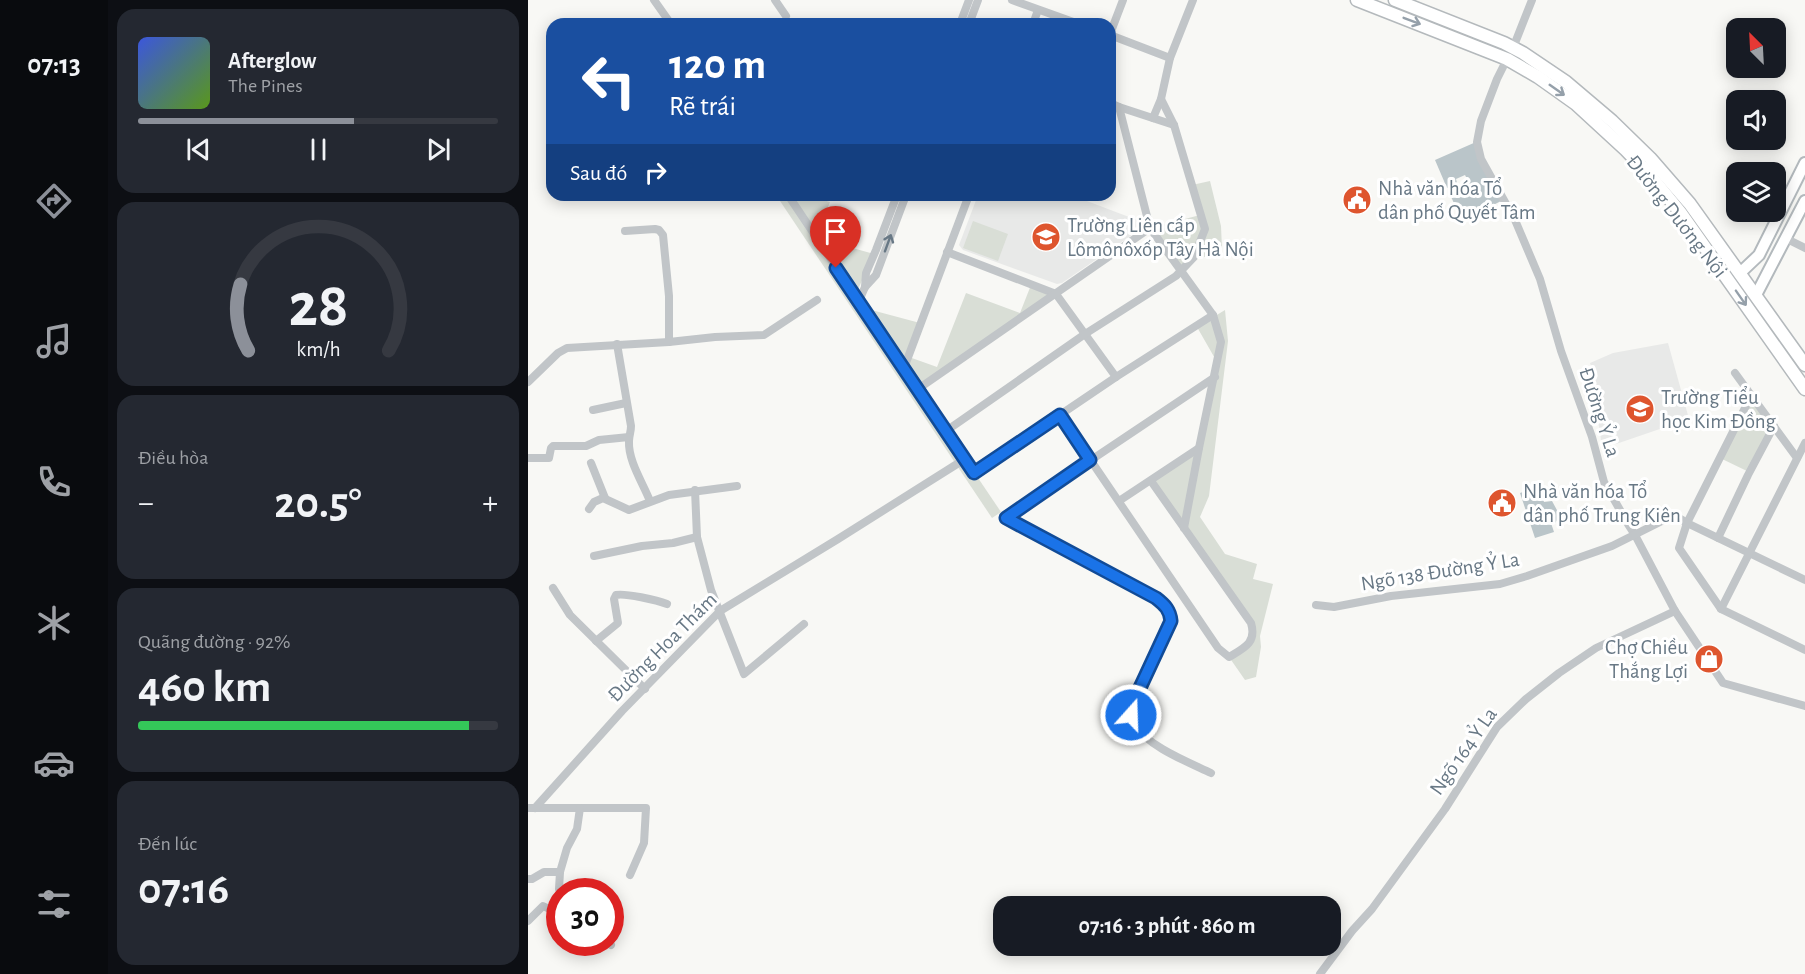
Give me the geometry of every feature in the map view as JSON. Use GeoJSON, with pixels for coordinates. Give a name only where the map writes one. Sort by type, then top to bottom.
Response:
{"type":"FeatureCollection","features":[{"type":"Feature","properties":{"kind":"main road","name":"Đường Dương Nội"},"geometry":{"type":"LineString","coordinates":[[1357,0],[1544,66],[1566,82],[1612,121],[1650,158],[1690,204],[1805,364]]}},
{"type":"Feature","properties":{"kind":"main road","name":"Đường Dương Nội"},"geometry":{"type":"LineString","coordinates":[[1395,0],[1510,53],[1538,77],[1576,104],[1626,150],[1680,212],[1805,389]]}},
{"type":"Feature","properties":{"kind":"main road"},"geometry":{"type":"LineString","coordinates":[[1740,273],[1760,255],[1805,163]]}},
{"type":"Feature","properties":{"kind":"main road"},"geometry":{"type":"LineString","coordinates":[[1756,296],[1805,201]]}},
{"type":"Feature","properties":{"kind":"main road"},"geometry":{"type":"LineString","coordinates":[[1772,231],[1785,238]]}},
{"type":"Feature","properties":{"kind":"street"},"geometry":{"type":"LineString","coordinates":[[654,0],[667,18]]}},
{"type":"Feature","properties":{"kind":"street"},"geometry":{"type":"LineString","coordinates":[[775,0],[786,16]]}},
{"type":"Feature","properties":{"kind":"street"},"geometry":{"type":"LineString","coordinates":[[962,18],[969,0]]}},
{"type":"Feature","properties":{"kind":"street"},"geometry":{"type":"LineString","coordinates":[[971,18],[978,0]]}},
{"type":"Feature","properties":{"kind":"street"},"geometry":{"type":"LineString","coordinates":[[1012,0],[1061,18]]}},
{"type":"Feature","properties":{"kind":"street"},"geometry":{"type":"LineString","coordinates":[[1116,18],[1123,0]]}},
{"type":"Feature","properties":{"kind":"street"},"geometry":{"type":"LineString","coordinates":[[1153,118],[1161,99],[1170,58],[1193,0]]}},
{"type":"Feature","properties":{"kind":"street","name":"Đường Ỷ La"},"geometry":{"type":"LineString","coordinates":[[1532,0],[1497,79],[1476,141],[1480,159],[1515,220],[1540,279],[1561,351],[1592,437],[1604,482],[1675,610],[1723,683],[1805,706]]}},
{"type":"Feature","properties":{"kind":"street"},"geometry":{"type":"LineString","coordinates":[[1035,18],[1038,10]]}},
{"type":"Feature","properties":{"kind":"street"},"geometry":{"type":"LineString","coordinates":[[1116,36],[1170,58]]}},
{"type":"Feature","properties":{"kind":"street"},"geometry":{"type":"LineString","coordinates":[[946,430],[1085,334],[1172,279],[1194,257],[1204,229],[1174,125],[1161,99]]}},
{"type":"Feature","properties":{"kind":"street"},"geometry":{"type":"LineString","coordinates":[[1116,106],[1174,125]]}},
{"type":"Feature","properties":{"kind":"street"},"geometry":{"type":"LineString","coordinates":[[1119,107],[1150,228],[1213,315],[1221,342],[1198,448],[1184,528]]}},
{"type":"Feature","properties":{"kind":"street"},"geometry":{"type":"LineString","coordinates":[[792,201],[974,473],[1213,315]]}},
{"type":"Feature","properties":{"kind":"street"},"geometry":{"type":"LineString","coordinates":[[866,287],[866,273],[895,201]]}},
{"type":"Feature","properties":{"kind":"street"},"geometry":{"type":"LineString","coordinates":[[859,302],[866,287],[876,275],[904,201]]}},
{"type":"Feature","properties":{"kind":"street"},"geometry":{"type":"LineString","coordinates":[[904,368],[967,201]]}},
{"type":"Feature","properties":{"kind":"street"},"geometry":{"type":"LineString","coordinates":[[918,388],[1150,228]]}},
{"type":"Feature","properties":{"kind":"street"},"geometry":{"type":"LineString","coordinates":[[625,231],[655,229],[663,234],[669,296],[669,342]]}},
{"type":"Feature","properties":{"kind":"street"},"geometry":{"type":"LineString","coordinates":[[1785,238],[1805,248]]}},
{"type":"Feature","properties":{"kind":"street"},"geometry":{"type":"LineString","coordinates":[[947,252],[1056,294],[1116,377]]}},
{"type":"Feature","properties":{"kind":"street"},"geometry":{"type":"LineString","coordinates":[[1172,279],[1175,262]]}},
{"type":"Feature","properties":{"kind":"street"},"geometry":{"type":"LineString","coordinates":[[528,382],[564,349],[581,346],[764,335],[817,300]]}},
{"type":"Feature","properties":{"kind":"street"},"geometry":{"type":"LineString","coordinates":[[617,344],[631,426],[629,442],[633,461],[650,501]]}},
{"type":"Feature","properties":{"kind":"street"},"geometry":{"type":"LineString","coordinates":[[1735,373],[1797,458]]}},
{"type":"Feature","properties":{"kind":"street"},"geometry":{"type":"LineString","coordinates":[[1211,773],[1160,747],[1143,734],[1134,724],[1131,715],[1132,705],[1171,621],[1165,606],[1156,598],[1006,518],[1215,376]]}},
{"type":"Feature","properties":{"kind":"street"},"geometry":{"type":"LineString","coordinates":[[1751,396],[1687,523],[1679,548],[1721,609],[1805,650]]}},
{"type":"Feature","properties":{"kind":"street"},"geometry":{"type":"LineString","coordinates":[[592,410],[626,403]]}},
{"type":"Feature","properties":{"kind":"street"},"geometry":{"type":"LineString","coordinates":[[1060,415],[1218,648],[1229,657],[1248,647],[1254,632],[1251,623],[1151,481]]}},
{"type":"Feature","properties":{"kind":"street"},"geometry":{"type":"LineString","coordinates":[[1718,538],[1774,426]]}},
{"type":"Feature","properties":{"kind":"street"},"geometry":{"type":"LineString","coordinates":[[528,458],[549,458],[553,446],[586,446],[599,440],[630,437]]}},
{"type":"Feature","properties":{"kind":"street"},"geometry":{"type":"LineString","coordinates":[[1721,609],[1805,443]]}},
{"type":"Feature","properties":{"kind":"street"},"geometry":{"type":"LineString","coordinates":[[1119,501],[1198,448]]}},
{"type":"Feature","properties":{"kind":"street","name":"Đường Hoa Thám"},"geometry":{"type":"LineString","coordinates":[[531,808],[720,611],[964,459]]}},
{"type":"Feature","properties":{"kind":"street"},"geometry":{"type":"LineString","coordinates":[[591,463],[605,498],[628,510],[669,495],[737,486]]}},
{"type":"Feature","properties":{"kind":"street"},"geometry":{"type":"LineString","coordinates":[[695,490],[697,537],[711,590],[744,674],[804,624]]}},
{"type":"Feature","properties":{"kind":"street"},"geometry":{"type":"LineString","coordinates":[[589,508],[596,501],[605,498]]}},
{"type":"Feature","properties":{"kind":"street","name":"Ngõ 138 Đường Ỷ La"},"geometry":{"type":"LineString","coordinates":[[1316,605],[1334,607],[1391,596],[1500,584],[1612,546],[1674,515],[1687,523]]}},
{"type":"Feature","properties":{"kind":"street"},"geometry":{"type":"LineString","coordinates":[[1687,523],[1805,580]]}},
{"type":"Feature","properties":{"kind":"street"},"geometry":{"type":"LineString","coordinates":[[594,556],[697,537]]}},
{"type":"Feature","properties":{"kind":"street"},"geometry":{"type":"LineString","coordinates":[[553,588],[570,615],[645,689]]}},
{"type":"Feature","properties":{"kind":"street"},"geometry":{"type":"LineString","coordinates":[[596,641],[618,623],[614,599],[616,596],[622,594],[667,604]]}},
{"type":"Feature","properties":{"kind":"street","name":"Ngõ 164 Ỷ La"},"geometry":{"type":"LineString","coordinates":[[1320,974],[1352,931],[1372,909],[1444,808],[1497,727],[1559,673],[1596,648],[1675,610]]}},
{"type":"Feature","properties":{"kind":"street"},"geometry":{"type":"LineString","coordinates":[[531,808],[647,808],[644,843],[630,875]]}},
{"type":"Feature","properties":{"kind":"street"},"geometry":{"type":"LineString","coordinates":[[560,878],[567,848],[577,829],[580,808]]}},
{"type":"Feature","properties":{"kind":"street"},"geometry":{"type":"LineString","coordinates":[[528,879],[544,872],[560,872]]}},
{"type":"Feature","properties":{"kind":"street"},"geometry":{"type":"LineString","coordinates":[[528,921],[543,906],[546,907]]}},
{"type":"Feature","properties":{"kind":"shaded area"},"geometry":{"type":"Polygon","coordinates":[[[1476,142],[1503,200],[1462,221],[1448,190],[1459,186],[1461,189],[1470,185],[1465,175],[1456,179],[1457,183],[1447,188],[1435,160],[1476,142]]]}},
{"type":"Feature","properties":{"kind":"shaded area"},"geometry":{"type":"Polygon","coordinates":[[[1210,181],[1221,226],[1222,249],[1202,258],[1194,257],[1205,229],[1192,185],[1210,181]]]}},
{"type":"Feature","properties":{"kind":"shaded area"},"geometry":{"type":"Polygon","coordinates":[[[780,201],[791,201],[1001,512],[992,518],[780,201]]]}},
{"type":"Feature","properties":{"kind":"shaded area"},"geometry":{"type":"Polygon","coordinates":[[[792,201],[830,202],[816,237],[792,201]]]}},
{"type":"Feature","properties":{"kind":"shaded area","name":"Trường Liên cấp Lômônôxốp Tây Hà Nội"},"geometry":{"type":"Polygon","coordinates":[[[976,201],[1087,201],[1145,223],[1142,228],[1062,283],[1057,284],[963,250],[959,245],[976,201]]]}},
{"type":"Feature","properties":{"kind":"shaded area"},"geometry":{"type":"Polygon","coordinates":[[[1200,215],[1204,229],[1193,257],[1182,270],[1151,228],[1200,215]]]}},
{"type":"Feature","properties":{"kind":"shaded area"},"geometry":{"type":"Polygon","coordinates":[[[973,221],[1008,234],[998,261],[963,248],[973,221]]]}},
{"type":"Feature","properties":{"kind":"shaded area"},"geometry":{"type":"Polygon","coordinates":[[[817,238],[874,254],[855,296],[817,238]]]}},
{"type":"Feature","properties":{"kind":"shaded area"},"geometry":{"type":"Polygon","coordinates":[[[1031,285],[1055,294],[918,388],[905,368],[909,357],[937,367],[966,293],[1020,313],[1031,285]]]}},
{"type":"Feature","properties":{"kind":"shaded area"},"geometry":{"type":"Polygon","coordinates":[[[864,308],[920,323],[904,366],[864,308]]]}},
{"type":"Feature","properties":{"kind":"shaded area"},"geometry":{"type":"Polygon","coordinates":[[[1225,310],[1228,341],[1209,496],[1200,517],[1225,554],[1257,564],[1253,579],[1273,584],[1260,636],[1261,647],[1256,677],[1245,680],[1229,657],[1249,648],[1256,632],[1252,621],[1187,528],[1217,362],[1197,327],[1225,310]]]}},
{"type":"Feature","properties":{"kind":"shaded area"},"geometry":{"type":"Polygon","coordinates":[[[1668,343],[1689,419],[1616,444],[1614,438],[1601,442],[1587,381],[1595,378],[1590,363],[1613,353],[1668,343]]]}},
{"type":"Feature","properties":{"kind":"shaded area"},"geometry":{"type":"Polygon","coordinates":[[[1752,396],[1773,426],[1749,472],[1720,458],[1752,396]]]}},
{"type":"Feature","properties":{"kind":"shaded area"},"geometry":{"type":"Polygon","coordinates":[[[1198,449],[1184,528],[1151,481],[1198,449]]]}},
{"type":"Feature","properties":{"kind":"shaded area"},"geometry":{"type":"Polygon","coordinates":[[[1539,487],[1544,502],[1552,501],[1558,512],[1558,519],[1555,523],[1551,523],[1554,532],[1535,538],[1520,493],[1539,487]]]}},
{"type":"Feature","properties":{"kind":"place","name":"Nhà văn hóa Tổ dân phố Quyết Tâm"},"geometry":{"type":"Point","coordinates":[1357,200]}},
{"type":"Feature","properties":{"kind":"place","name":"Trường Liên cấp Lômônôxốp Tây Hà Nội"},"geometry":{"type":"Point","coordinates":[1046,237]}},
{"type":"Feature","properties":{"kind":"place","name":"Trường Tiểu học Kim Đồng"},"geometry":{"type":"Point","coordinates":[1640,409]}},
{"type":"Feature","properties":{"kind":"place","name":"Nhà văn hóa Tổ dân phố Trung Kiên"},"geometry":{"type":"Point","coordinates":[1502,503]}},
{"type":"Feature","properties":{"kind":"place","name":"Chợ Chiều Thắng Lợi"},"geometry":{"type":"Point","coordinates":[1709,659]}},
{"type":"Feature","properties":{"kind":"route"},"geometry":{"type":"LineString","coordinates":[[836,268],[974,473],[1060,415],[1090,460],[1006,518],[1156,598],[1165,606],[1171,621],[1132,705],[1131,715]]}}]}
